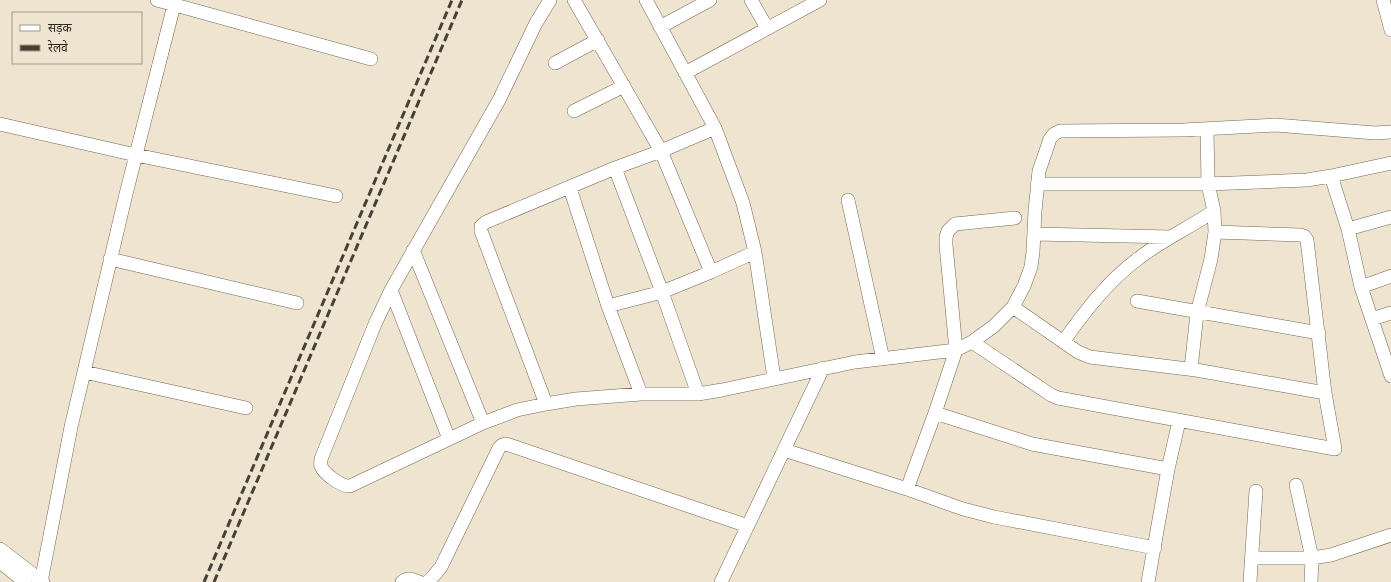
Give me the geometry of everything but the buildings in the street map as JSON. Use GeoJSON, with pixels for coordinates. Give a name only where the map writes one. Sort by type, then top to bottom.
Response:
{"type":"FeatureCollection","features":[{"type":"Feature","properties":{"kind":"street"},"geometry":{"type":"LineString","coordinates":[[157,0],[371,58]]}},
{"type":"Feature","properties":{"kind":"street"},"geometry":{"type":"LineString","coordinates":[[550,0],[536,23],[499,100],[391,290],[375,324],[322,455],[321,467],[338,483],[350,486],[483,423],[517,410],[576,400],[641,394],[698,394],[823,368],[956,350],[972,342],[994,326],[1012,307],[1024,286],[1034,252],[1039,171],[1050,139],[1054,134],[1060,131],[1183,130],[1274,126],[1375,133],[1391,132]]}},
{"type":"Feature","properties":{"kind":"street"},"geometry":{"type":"LineString","coordinates":[[574,0],[661,151],[711,272]]}},
{"type":"Feature","properties":{"kind":"street"},"geometry":{"type":"LineString","coordinates":[[646,0],[715,128],[743,204],[755,252],[774,378]]}},
{"type":"Feature","properties":{"kind":"street"},"geometry":{"type":"LineString","coordinates":[[660,27],[710,0]]}},
{"type":"Feature","properties":{"kind":"street"},"geometry":{"type":"LineString","coordinates":[[751,0],[767,28]]}},
{"type":"Feature","properties":{"kind":"street"},"geometry":{"type":"LineString","coordinates":[[685,73],[818,0]]}},
{"type":"Feature","properties":{"kind":"street"},"geometry":{"type":"LineString","coordinates":[[1384,0],[1391,30]]}},
{"type":"Feature","properties":{"kind":"street"},"geometry":{"type":"LineString","coordinates":[[0,549],[42,582],[71,427],[110,259],[174,5]]}},
{"type":"Feature","properties":{"kind":"street"},"geometry":{"type":"LineString","coordinates":[[555,63],[598,40]]}},
{"type":"Feature","properties":{"kind":"street"},"geometry":{"type":"LineString","coordinates":[[574,111],[624,86]]}},
{"type":"Feature","properties":{"kind":"street"},"geometry":{"type":"LineString","coordinates":[[0,124],[136,155],[336,196]]}},
{"type":"Feature","properties":{"kind":"street"},"geometry":{"type":"LineString","coordinates":[[546,404],[480,229],[481,226],[486,222],[715,128]]}},
{"type":"Feature","properties":{"kind":"street"},"geometry":{"type":"LineString","coordinates":[[1191,369],[1197,313],[1211,259],[1215,232],[1214,211],[1208,184],[1207,129]]}},
{"type":"Feature","properties":{"kind":"street"},"geometry":{"type":"LineString","coordinates":[[1037,184],[1208,184],[1307,180],[1391,163]]}},
{"type":"Feature","properties":{"kind":"street"},"geometry":{"type":"LineString","coordinates":[[615,168],[662,292],[698,394]]}},
{"type":"Feature","properties":{"kind":"street"},"geometry":{"type":"LineString","coordinates":[[1331,176],[1348,229],[1361,287],[1391,376]]}},
{"type":"Feature","properties":{"kind":"street"},"geometry":{"type":"LineString","coordinates":[[570,188],[608,306],[641,394]]}},
{"type":"Feature","properties":{"kind":"street"},"geometry":{"type":"LineString","coordinates":[[848,200],[883,359]]}},
{"type":"Feature","properties":{"kind":"street"},"geometry":{"type":"LineString","coordinates":[[1063,342],[1104,289],[1138,259],[1214,211]]}},
{"type":"Feature","properties":{"kind":"street"},"geometry":{"type":"LineString","coordinates":[[1348,229],[1391,217]]}},
{"type":"Feature","properties":{"kind":"street"},"geometry":{"type":"LineString","coordinates":[[907,489],[956,350],[946,245],[948,231],[955,224],[1015,218]]}},
{"type":"Feature","properties":{"kind":"street"},"geometry":{"type":"LineString","coordinates":[[972,342],[1051,395],[1179,421],[1335,448],[1325,393],[1307,240],[1304,236],[1300,235],[1215,232]]}},
{"type":"Feature","properties":{"kind":"street"},"geometry":{"type":"LineString","coordinates":[[1035,234],[1171,237]]}},
{"type":"Feature","properties":{"kind":"street"},"geometry":{"type":"LineString","coordinates":[[414,250],[483,423]]}},
{"type":"Feature","properties":{"kind":"street"},"geometry":{"type":"LineString","coordinates":[[608,306],[662,292],[755,252]]}},
{"type":"Feature","properties":{"kind":"street"},"geometry":{"type":"LineString","coordinates":[[110,259],[297,303]]}},
{"type":"Feature","properties":{"kind":"street"},"geometry":{"type":"LineString","coordinates":[[1361,287],[1391,276]]}},
{"type":"Feature","properties":{"kind":"street"},"geometry":{"type":"LineString","coordinates":[[391,290],[449,439]]}},
{"type":"Feature","properties":{"kind":"street"},"geometry":{"type":"LineString","coordinates":[[1137,301],[1197,313],[1318,333]]}},
{"type":"Feature","properties":{"kind":"street"},"geometry":{"type":"LineString","coordinates":[[1012,307],[1078,352],[1090,357],[1191,369],[1325,393]]}},
{"type":"Feature","properties":{"kind":"street"},"geometry":{"type":"LineString","coordinates":[[1372,319],[1391,313]]}},
{"type":"Feature","properties":{"kind":"street"},"geometry":{"type":"LineString","coordinates":[[721,582],[823,368]]}},
{"type":"Feature","properties":{"kind":"street"},"geometry":{"type":"LineString","coordinates":[[84,372],[246,408]]}},
{"type":"Feature","properties":{"kind":"street"},"geometry":{"type":"LineString","coordinates":[[935,412],[1032,444],[1168,469]]}},
{"type":"Feature","properties":{"kind":"street"},"geometry":{"type":"LineString","coordinates":[[1148,582],[1168,469],[1179,421]]}},
{"type":"Feature","properties":{"kind":"street"},"geometry":{"type":"LineString","coordinates":[[427,582],[441,567],[499,448],[506,444],[748,526]]}},
{"type":"Feature","properties":{"kind":"street"},"geometry":{"type":"LineString","coordinates":[[784,450],[907,489],[963,509],[994,517],[1155,548]]}},
{"type":"Feature","properties":{"kind":"street"},"geometry":{"type":"LineString","coordinates":[[1296,485],[1312,558],[1311,582]]}},
{"type":"Feature","properties":{"kind":"street"},"geometry":{"type":"LineString","coordinates":[[1250,582],[1256,491]]}},
{"type":"Feature","properties":{"kind":"street"},"geometry":{"type":"LineString","coordinates":[[1252,558],[1312,558],[1331,555],[1391,535]]}},
{"type":"Feature","properties":{"kind":"street"},"geometry":{"type":"LineString","coordinates":[[0,562],[25,582]]}},
{"type":"Feature","properties":{"kind":"street"},"geometry":{"type":"LineString","coordinates":[[402,582],[406,579],[419,582]]}},
{"type":"Feature","properties":{"kind":"railway"},"geometry":{"type":"LineString","coordinates":[[204,582],[452,0]]}},
{"type":"Feature","properties":{"kind":"railway"},"geometry":{"type":"LineString","coordinates":[[214,582],[462,0]]}}]}
